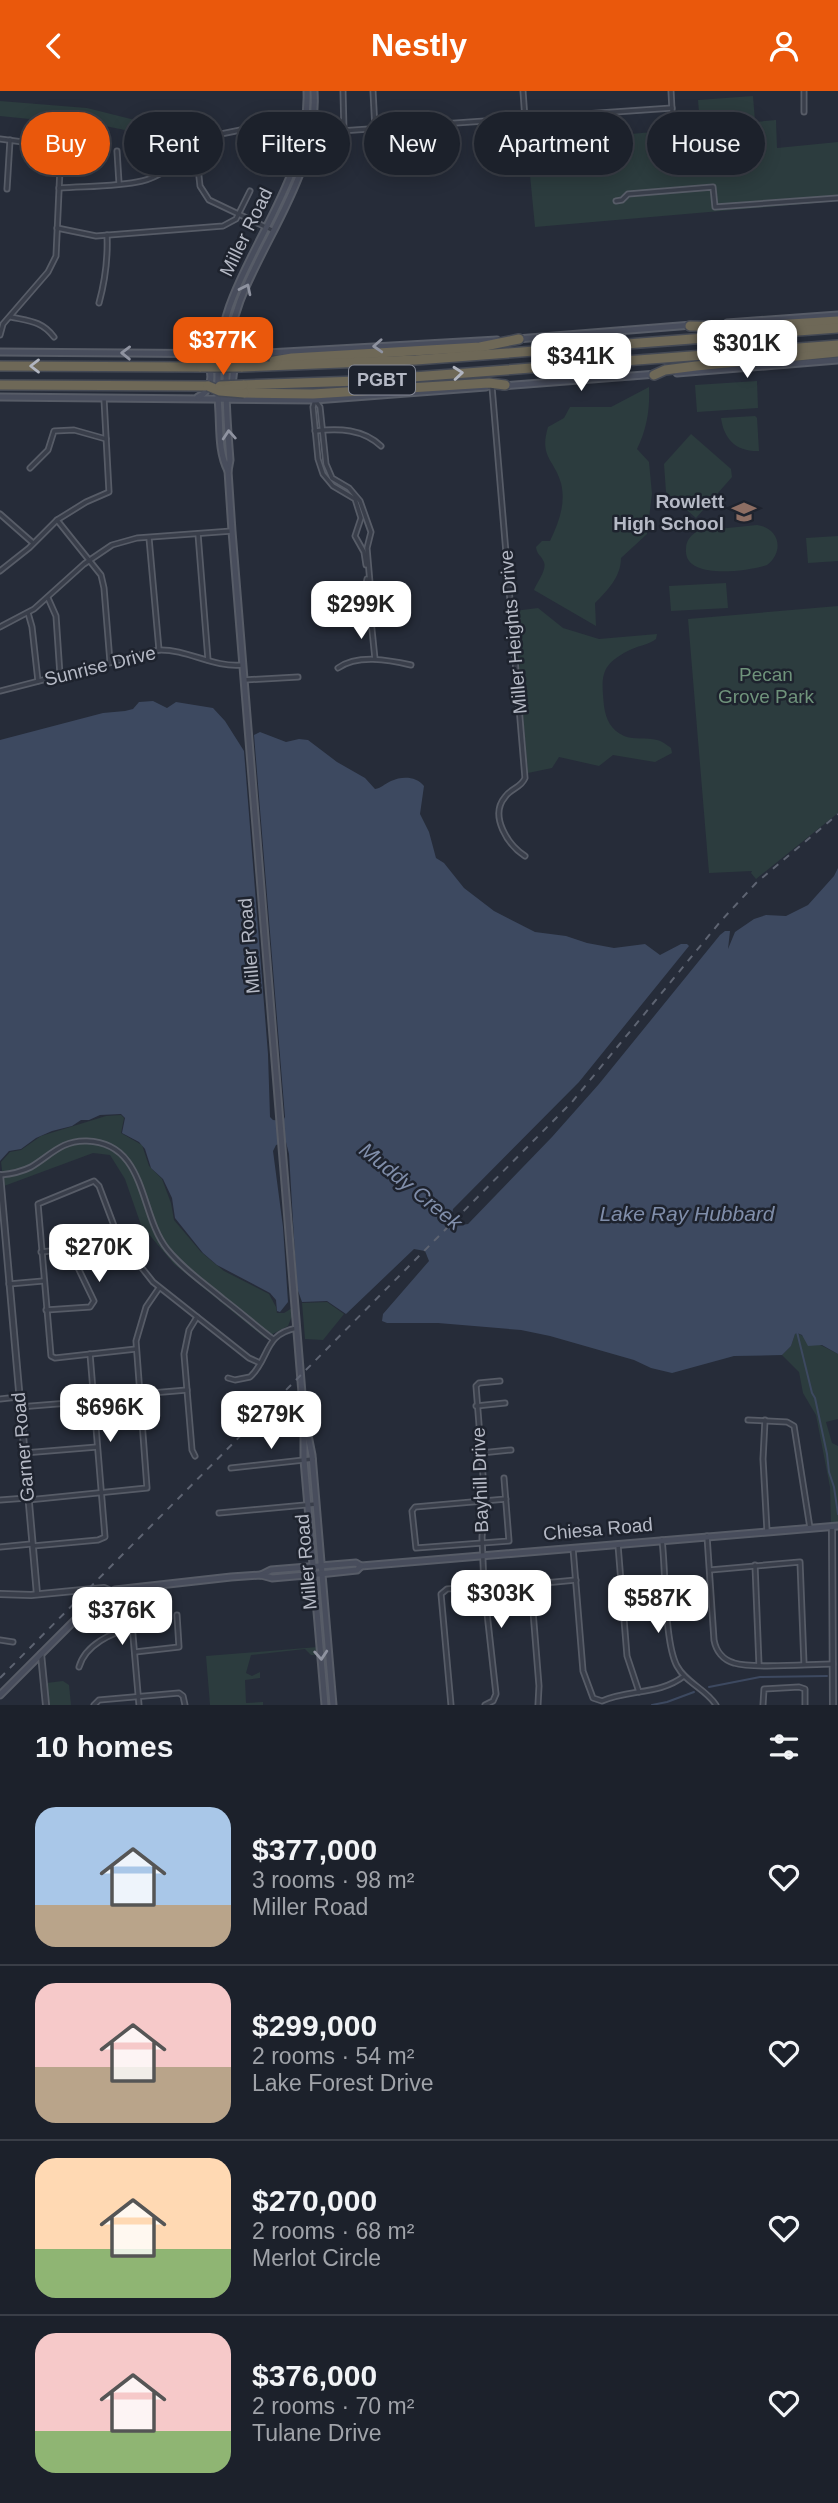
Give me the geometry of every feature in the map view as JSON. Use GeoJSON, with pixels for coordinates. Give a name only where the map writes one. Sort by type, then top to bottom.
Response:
{"type":"FeatureCollection","features":[{"type":"Feature","properties":{"kind":"highway"},"geometry":{"type":"LineString","coordinates":[[690,326],[740,327],[838,321]]}},
{"type":"Feature","properties":{"kind":"highway","name":"PGBT"},"geometry":{"type":"LineString","coordinates":[[0,366],[242,367],[428,359],[838,328]]}},
{"type":"Feature","properties":{"kind":"highway"},"geometry":{"type":"LineString","coordinates":[[242,367],[292,358],[480,347],[519,339]]}},
{"type":"Feature","properties":{"kind":"highway","name":"PGBT"},"geometry":{"type":"LineString","coordinates":[[0,385],[204,386],[244,392],[838,345]]}},
{"type":"Feature","properties":{"kind":"highway"},"geometry":{"type":"LineString","coordinates":[[654,375],[666,370],[696,366],[838,352]]}},
{"type":"Feature","properties":{"kind":"highway"},"geometry":{"type":"LineString","coordinates":[[244,392],[313,394],[489,383],[505,385]]}},
{"type":"Feature","properties":{"kind":"main road","name":"Miller Road"},"geometry":{"type":"LineString","coordinates":[[307,91],[308,112]]}},
{"type":"Feature","properties":{"kind":"main road","name":"Miller Road"},"geometry":{"type":"LineString","coordinates":[[311,112],[314,91]]}},
{"type":"Feature","properties":{"kind":"main road","name":"Miller Road"},"geometry":{"type":"LineString","coordinates":[[228,471],[222,460],[218,399],[219,354],[232,298],[290,175]]}},
{"type":"Feature","properties":{"kind":"main road","name":"Miller Road"},"geometry":{"type":"LineString","coordinates":[[300,175],[240,301],[227,354],[226,399],[230,460],[228,471],[242,665],[297,1328],[304,1418],[304,1460],[324,1705]]}},
{"type":"Feature","properties":{"kind":"main road"},"geometry":{"type":"LineString","coordinates":[[0,352],[250,354],[519,339],[838,315]]}},
{"type":"Feature","properties":{"kind":"main road"},"geometry":{"type":"LineString","coordinates":[[195,398],[207,392],[210,371],[206,359],[197,354]]}},
{"type":"Feature","properties":{"kind":"main road"},"geometry":{"type":"LineString","coordinates":[[250,354],[235,361],[232,370],[234,392],[315,400],[838,360]]}},
{"type":"Feature","properties":{"kind":"main road"},"geometry":{"type":"LineString","coordinates":[[0,397],[226,399],[244,392]]}},
{"type":"Feature","properties":{"kind":"main road","name":"Miller Road"},"geometry":{"type":"LineString","coordinates":[[304,1418],[313,1459],[333,1705]]}},
{"type":"Feature","properties":{"kind":"main road","name":"Chiesa Road"},"geometry":{"type":"LineString","coordinates":[[0,1695],[91,1604],[111,1591],[129,1586],[261,1575],[272,1577],[322,1574],[356,1570],[361,1566],[483,1554],[835,1526]]}},
{"type":"Feature","properties":{"kind":"main road","name":"Chiesa Road"},"geometry":{"type":"LineString","coordinates":[[261,1575],[271,1570],[356,1563],[361,1566]]}},
{"type":"Feature","properties":{"kind":"street"},"geometry":{"type":"LineString","coordinates":[[343,91],[344,112]]}},
{"type":"Feature","properties":{"kind":"street"},"geometry":{"type":"LineString","coordinates":[[373,91],[374,112]]}},
{"type":"Feature","properties":{"kind":"street"},"geometry":{"type":"LineString","coordinates":[[523,91],[524,112]]}},
{"type":"Feature","properties":{"kind":"street"},"geometry":{"type":"LineString","coordinates":[[671,91],[672,112]]}},
{"type":"Feature","properties":{"kind":"street"},"geometry":{"type":"LineString","coordinates":[[804,91],[804,111]]}},
{"type":"Feature","properties":{"kind":"street"},"geometry":{"type":"LineString","coordinates":[[619,112],[672,108]]}},
{"type":"Feature","properties":{"kind":"street"},"geometry":{"type":"LineString","coordinates":[[0,139],[61,146],[54,263],[3,324],[0,335]]}},
{"type":"Feature","properties":{"kind":"street"},"geometry":{"type":"LineString","coordinates":[[7,189],[10,140]]}},
{"type":"Feature","properties":{"kind":"street"},"geometry":{"type":"LineString","coordinates":[[117,151],[119,183]]}},
{"type":"Feature","properties":{"kind":"street"},"geometry":{"type":"LineString","coordinates":[[59,188],[119,183],[158,175]]}},
{"type":"Feature","properties":{"kind":"street"},"geometry":{"type":"LineString","coordinates":[[200,175],[202,192],[209,200],[274,231]]}},
{"type":"Feature","properties":{"kind":"street"},"geometry":{"type":"LineString","coordinates":[[616,201],[622,200],[628,194],[713,187],[715,207],[838,198]]}},
{"type":"Feature","properties":{"kind":"street"},"geometry":{"type":"LineString","coordinates":[[57,228],[88,236],[223,226],[231,223],[239,214],[250,191]]}},
{"type":"Feature","properties":{"kind":"street"},"geometry":{"type":"LineString","coordinates":[[99,303],[108,250],[107,235]]}},
{"type":"Feature","properties":{"kind":"street"},"geometry":{"type":"LineString","coordinates":[[10,317],[35,321],[48,329],[54,337]]}},
{"type":"Feature","properties":{"kind":"street","name":"Miller Heights Drive"},"geometry":{"type":"LineString","coordinates":[[492,387],[525,778],[524,783],[504,797],[499,807],[499,819],[516,851],[525,856]]}},
{"type":"Feature","properties":{"kind":"street"},"geometry":{"type":"LineString","coordinates":[[0,571],[57,520],[109,492],[103,397]]}},
{"type":"Feature","properties":{"kind":"street"},"geometry":{"type":"LineString","coordinates":[[315,400],[320,407],[328,472],[360,501],[370,532],[367,583],[361,605],[371,620]]}},
{"type":"Feature","properties":{"kind":"street"},"geometry":{"type":"LineString","coordinates":[[315,400],[313,407],[318,459],[323,474],[334,486],[353,495],[361,517],[355,536],[364,552],[377,603],[371,620],[375,659]]}},
{"type":"Feature","properties":{"kind":"street"},"geometry":{"type":"LineString","coordinates":[[315,431],[340,429],[365,435],[381,446]]}},
{"type":"Feature","properties":{"kind":"street"},"geometry":{"type":"LineString","coordinates":[[30,468],[48,450],[54,431],[74,431],[106,439]]}},
{"type":"Feature","properties":{"kind":"street"},"geometry":{"type":"LineString","coordinates":[[0,515],[33,543]]}},
{"type":"Feature","properties":{"kind":"street"},"geometry":{"type":"LineString","coordinates":[[57,520],[90,560],[103,581],[110,661]]}},
{"type":"Feature","properties":{"kind":"street"},"geometry":{"type":"LineString","coordinates":[[0,627],[48,599],[90,560],[120,542],[232,531]]}},
{"type":"Feature","properties":{"kind":"street"},"geometry":{"type":"LineString","coordinates":[[198,534],[208,660]]}},
{"type":"Feature","properties":{"kind":"street"},"geometry":{"type":"LineString","coordinates":[[149,538],[159,650]]}},
{"type":"Feature","properties":{"kind":"street"},"geometry":{"type":"LineString","coordinates":[[48,599],[56,617],[60,675]]}},
{"type":"Feature","properties":{"kind":"street"},"geometry":{"type":"LineString","coordinates":[[28,613],[38,681]]}},
{"type":"Feature","properties":{"kind":"street","name":"Sunrise Drive"},"geometry":{"type":"LineString","coordinates":[[0,691],[159,650],[232,666],[242,665]]}},
{"type":"Feature","properties":{"kind":"street"},"geometry":{"type":"LineString","coordinates":[[338,667],[345,663],[375,659],[411,665]]}},
{"type":"Feature","properties":{"kind":"street"},"geometry":{"type":"LineString","coordinates":[[244,680],[298,677]]}},
{"type":"Feature","properties":{"kind":"street"},"geometry":{"type":"LineString","coordinates":[[0,1175],[22,1171],[68,1143],[92,1141],[117,1150],[134,1169],[153,1223],[167,1249],[184,1267],[273,1339]]}},
{"type":"Feature","properties":{"kind":"street","name":"Garner Road"},"geometry":{"type":"LineString","coordinates":[[0,1175],[37,1594]]}},
{"type":"Feature","properties":{"kind":"street"},"geometry":{"type":"LineString","coordinates":[[136,1349],[51,1356],[37,1204],[94,1181],[99,1186],[119,1239],[159,1288],[249,1358],[260,1363]]}},
{"type":"Feature","properties":{"kind":"street"},"geometry":{"type":"LineString","coordinates":[[41,1252],[69,1249],[94,1301],[90,1307],[46,1310]]}},
{"type":"Feature","properties":{"kind":"street"},"geometry":{"type":"LineString","coordinates":[[9,1284],[43,1281]]}},
{"type":"Feature","properties":{"kind":"street"},"geometry":{"type":"LineString","coordinates":[[0,1500],[147,1488],[136,1349],[146,1307],[159,1288]]}},
{"type":"Feature","properties":{"kind":"street"},"geometry":{"type":"LineString","coordinates":[[195,1456],[192,1450],[185,1342],[197,1317]]}},
{"type":"Feature","properties":{"kind":"street"},"geometry":{"type":"LineString","coordinates":[[228,1378],[235,1380],[250,1377],[273,1339],[297,1328]]}},
{"type":"Feature","properties":{"kind":"street"},"geometry":{"type":"LineString","coordinates":[[0,1547],[98,1540],[106,1535],[90,1354]]}},
{"type":"Feature","properties":{"kind":"street","name":"Bayhill Drive"},"geometry":{"type":"LineString","coordinates":[[485,1705],[493,1701],[496,1694],[484,1586],[482,1544],[485,1501],[476,1406],[477,1384],[500,1381]]}},
{"type":"Feature","properties":{"kind":"street"},"geometry":{"type":"LineString","coordinates":[[139,1394],[187,1390]]}},
{"type":"Feature","properties":{"kind":"street"},"geometry":{"type":"LineString","coordinates":[[0,1399],[18,1397]]}},
{"type":"Feature","properties":{"kind":"street"},"geometry":{"type":"LineString","coordinates":[[19,1407],[93,1401]]}},
{"type":"Feature","properties":{"kind":"street"},"geometry":{"type":"LineString","coordinates":[[476,1406],[505,1403]]}},
{"type":"Feature","properties":{"kind":"street"},"geometry":{"type":"LineString","coordinates":[[748,1420],[787,1422],[794,1426],[810,1528]]}},
{"type":"Feature","properties":{"kind":"street"},"geometry":{"type":"LineString","coordinates":[[765,1420],[763,1459],[767,1531]]}},
{"type":"Feature","properties":{"kind":"street"},"geometry":{"type":"LineString","coordinates":[[24,1453],[97,1447]]}},
{"type":"Feature","properties":{"kind":"street"},"geometry":{"type":"LineString","coordinates":[[481,1453],[511,1450]]}},
{"type":"Feature","properties":{"kind":"street"},"geometry":{"type":"LineString","coordinates":[[231,1468],[313,1459]]}},
{"type":"Feature","properties":{"kind":"street"},"geometry":{"type":"LineString","coordinates":[[504,1478],[506,1499],[509,1541],[418,1549],[415,1545],[412,1511],[415,1507],[506,1499]]}},
{"type":"Feature","properties":{"kind":"street"},"geometry":{"type":"LineString","coordinates":[[219,1513],[316,1504]]}},
{"type":"Feature","properties":{"kind":"street"},"geometry":{"type":"LineString","coordinates":[[833,1705],[835,1526]]}},
{"type":"Feature","properties":{"kind":"street"},"geometry":{"type":"LineString","coordinates":[[707,1536],[716,1648],[731,1663],[833,1664]]}},
{"type":"Feature","properties":{"kind":"street"},"geometry":{"type":"LineString","coordinates":[[662,1540],[671,1649],[676,1665],[707,1693],[716,1705]]}},
{"type":"Feature","properties":{"kind":"street"},"geometry":{"type":"LineString","coordinates":[[618,1543],[627,1656],[639,1692]]}},
{"type":"Feature","properties":{"kind":"street"},"geometry":{"type":"LineString","coordinates":[[573,1548],[582,1658],[593,1698],[599,1701],[668,1686],[684,1675]]}},
{"type":"Feature","properties":{"kind":"street"},"geometry":{"type":"LineString","coordinates":[[710,1570],[797,1562],[800,1566],[803,1601],[804,1664]]}},
{"type":"Feature","properties":{"kind":"street"},"geometry":{"type":"LineString","coordinates":[[755,1565],[759,1665]]}},
{"type":"Feature","properties":{"kind":"street"},"geometry":{"type":"LineString","coordinates":[[538,1705],[539,1686],[531,1586],[537,1583],[576,1580]]}},
{"type":"Feature","properties":{"kind":"street"},"geometry":{"type":"LineString","coordinates":[[129,1586],[139,1705]]}},
{"type":"Feature","properties":{"kind":"street"},"geometry":{"type":"LineString","coordinates":[[451,1705],[441,1594],[447,1589],[484,1586]]}},
{"type":"Feature","properties":{"kind":"street"},"geometry":{"type":"LineString","coordinates":[[0,1594],[37,1594],[104,1588],[111,1591]]}},
{"type":"Feature","properties":{"kind":"street"},"geometry":{"type":"LineString","coordinates":[[135,1652],[178,1647],[177,1615]]}},
{"type":"Feature","properties":{"kind":"street"},"geometry":{"type":"LineString","coordinates":[[79,1667],[81,1660],[102,1640],[133,1627]]}},
{"type":"Feature","properties":{"kind":"street"},"geometry":{"type":"LineString","coordinates":[[0,1640],[13,1642]]}},
{"type":"Feature","properties":{"kind":"street"},"geometry":{"type":"LineString","coordinates":[[41,1653],[46,1705]]}},
{"type":"Feature","properties":{"kind":"street"},"geometry":{"type":"LineString","coordinates":[[763,1705],[764,1689],[767,1688],[803,1688],[805,1705]]}},
{"type":"Feature","properties":{"kind":"street"},"geometry":{"type":"LineString","coordinates":[[94,1705],[99,1700],[179,1693],[183,1696],[185,1705]]}},
{"type":"Feature","properties":{"kind":"green space"},"geometry":{"type":"Polygon","coordinates":[[[753,96],[754,112],[699,112],[698,100],[753,96]]]}},
{"type":"Feature","properties":{"kind":"green space"},"geometry":{"type":"Polygon","coordinates":[[[0,101],[87,108],[103,112],[21,112],[21,118],[0,116],[0,101]]]}},
{"type":"Feature","properties":{"kind":"green space"},"geometry":{"type":"Polygon","coordinates":[[[110,114],[124,117],[124,130],[110,127],[110,114]]]}},
{"type":"Feature","properties":{"kind":"green space"},"geometry":{"type":"Polygon","coordinates":[[[776,120],[777,148],[838,142],[838,201],[535,227],[530,175],[633,175],[633,134],[647,132],[647,175],[765,175],[765,121],[776,120]]]}},
{"type":"Feature","properties":{"kind":"green space"},"geometry":{"type":"Polygon","coordinates":[[[757,381],[758,408],[697,412],[695,385],[757,381]]]}},
{"type":"Feature","properties":{"kind":"green space"},"geometry":{"type":"Polygon","coordinates":[[[649,387],[647,419],[637,449],[649,462],[652,494],[647,534],[621,558],[616,577],[595,603],[596,626],[534,590],[545,565],[536,547],[542,541],[550,541],[559,520],[563,498],[561,483],[546,452],[548,427],[564,418],[570,407],[611,407],[649,387]]]}},
{"type":"Feature","properties":{"kind":"green space"},"geometry":{"type":"Polygon","coordinates":[[[755,416],[759,451],[738,447],[725,433],[721,418],[755,416]]]}},
{"type":"Feature","properties":{"kind":"green space"},"geometry":{"type":"Polygon","coordinates":[[[691,434],[731,469],[732,477],[696,518],[666,492],[664,464],[691,434]]]}},
{"type":"Feature","properties":{"kind":"green space"},"geometry":{"type":"Polygon","coordinates":[[[757,525],[775,535],[777,541],[776,553],[767,565],[746,570],[718,571],[695,566],[688,559],[687,543],[698,531],[757,525]]]}},
{"type":"Feature","properties":{"kind":"green space"},"geometry":{"type":"Polygon","coordinates":[[[838,536],[838,561],[808,563],[806,538],[838,536]]]}},
{"type":"Feature","properties":{"kind":"green space"},"geometry":{"type":"Polygon","coordinates":[[[726,583],[728,608],[671,611],[669,586],[726,583]]]}},
{"type":"Feature","properties":{"kind":"green space","name":"Pecan Grove Park"},"geometry":{"type":"Polygon","coordinates":[[[838,606],[838,813],[756,879],[752,871],[709,873],[688,619],[838,606]]]}},
{"type":"Feature","properties":{"kind":"green space"},"geometry":{"type":"Polygon","coordinates":[[[538,608],[563,628],[599,639],[657,634],[653,641],[621,654],[608,665],[603,678],[604,706],[610,724],[619,734],[659,741],[671,748],[672,753],[655,762],[613,755],[599,766],[559,757],[552,768],[528,773],[514,611],[538,608]]]}},
{"type":"Feature","properties":{"kind":"green space"},"geometry":{"type":"Polygon","coordinates":[[[121,1115],[124,1118],[121,1133],[142,1145],[149,1166],[162,1179],[174,1220],[201,1252],[224,1271],[269,1294],[277,1313],[284,1313],[292,1308],[288,1326],[265,1338],[174,1264],[141,1225],[125,1179],[110,1155],[93,1153],[4,1186],[1,1162],[10,1152],[21,1150],[41,1136],[106,1116],[121,1115]]]}},
{"type":"Feature","properties":{"kind":"green space"},"geometry":{"type":"Polygon","coordinates":[[[327,1302],[344,1314],[323,1340],[305,1339],[302,1303],[327,1302]]]}},
{"type":"Feature","properties":{"kind":"green space"},"geometry":{"type":"Polygon","coordinates":[[[797,1333],[838,1354],[838,1419],[826,1422],[832,1443],[838,1446],[838,1523],[831,1524],[830,1487],[816,1415],[803,1393],[799,1372],[782,1355],[791,1346],[797,1333]]]}},
{"type":"Feature","properties":{"kind":"green space"},"geometry":{"type":"Polygon","coordinates":[[[318,1647],[317,1655],[311,1655],[305,1649],[251,1655],[246,1673],[252,1676],[260,1672],[260,1678],[245,1680],[246,1703],[263,1702],[263,1705],[210,1705],[206,1656],[318,1647]]]}},
{"type":"Feature","properties":{"kind":"green space"},"geometry":{"type":"Polygon","coordinates":[[[63,1681],[69,1685],[71,1705],[48,1705],[46,1683],[63,1681]]]}},
{"type":"Feature","properties":{"kind":"water","name":"Lake Ray Hubbard"},"geometry":{"type":"Polygon","coordinates":[[[153,701],[167,708],[176,702],[213,708],[225,721],[244,751],[268,1054],[270,1117],[273,1120],[283,1121],[285,1117],[254,735],[260,732],[286,742],[308,740],[337,762],[365,778],[375,789],[400,778],[421,783],[424,786],[420,814],[429,832],[436,858],[444,863],[464,888],[494,911],[535,932],[566,936],[614,948],[645,944],[660,955],[681,944],[689,946],[579,1082],[453,1209],[454,1219],[461,1225],[468,1224],[552,1137],[599,1084],[720,935],[730,931],[728,949],[735,932],[754,919],[766,915],[786,916],[808,905],[838,868],[838,1354],[822,1345],[808,1346],[802,1335],[797,1333],[791,1346],[782,1355],[734,1356],[672,1373],[550,1336],[521,1330],[382,1321],[383,1314],[429,1261],[425,1251],[414,1249],[346,1314],[327,1301],[302,1302],[297,1288],[286,1142],[276,1145],[273,1151],[283,1227],[288,1302],[280,1312],[277,1311],[276,1300],[270,1293],[217,1265],[203,1253],[175,1218],[172,1198],[163,1179],[151,1168],[145,1149],[139,1142],[122,1133],[125,1118],[121,1114],[100,1115],[52,1131],[21,1149],[9,1151],[0,1161],[0,740],[103,713],[133,709],[139,702],[153,701]]]}},
{"type":"Feature","properties":{"kind":"waterway"},"geometry":{"type":"LineString","coordinates":[[797,1332],[815,1398],[838,1514]]}},
{"type":"Feature","properties":{"kind":"waterway"},"geometry":{"type":"LineString","coordinates":[[709,1687],[760,1677],[827,1676]]}},
{"type":"Feature","properties":{"kind":"waterway"},"geometry":{"type":"LineString","coordinates":[[652,1705],[694,1692]]}},
{"type":"Feature","properties":{"kind":"railway"},"geometry":{"type":"LineString","coordinates":[[0,1678],[572,1102],[720,922],[756,883],[838,814]]}},
{"type":"Feature","properties":{"kind":"place","name":"Rowlett High School"},"geometry":{"type":"Point","coordinates":[744,512]}},
{"type":"Feature","properties":{"kind":"water label","name":"Muddy Creek"},"geometry":{"type":"Point","coordinates":[411,1186]}}]}
